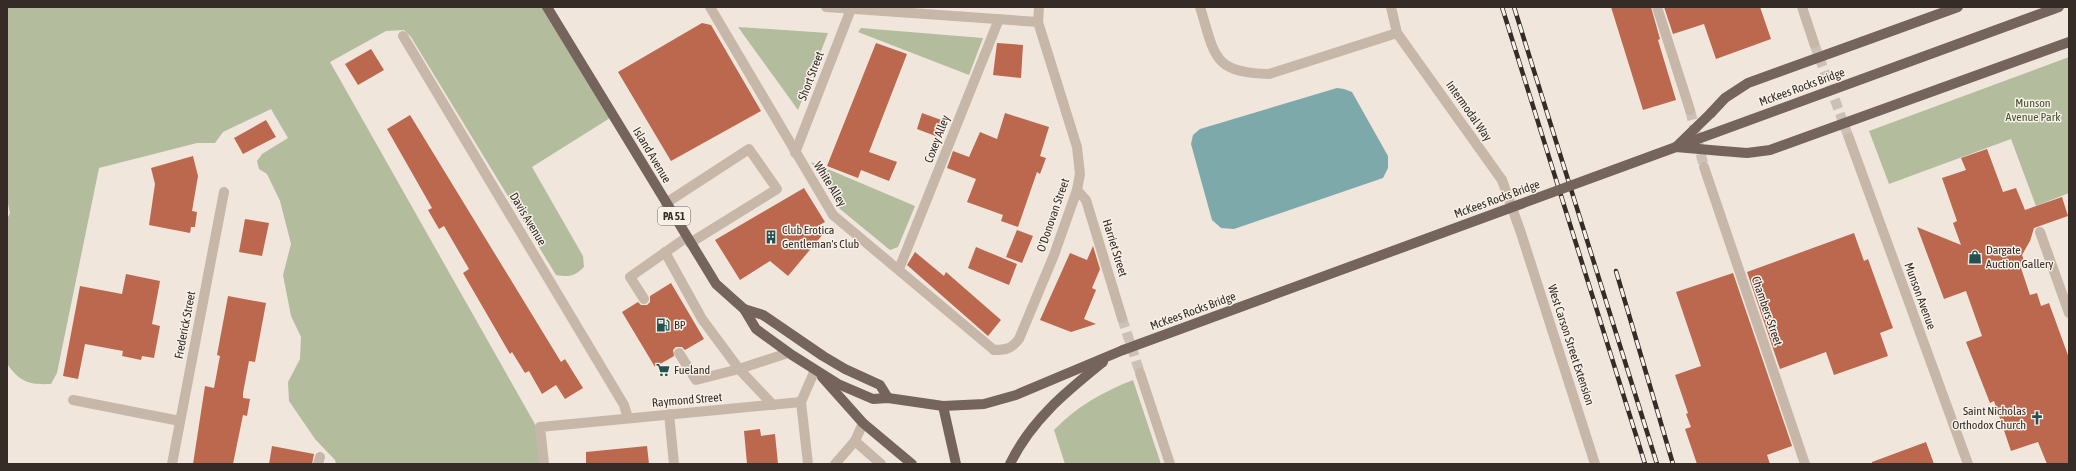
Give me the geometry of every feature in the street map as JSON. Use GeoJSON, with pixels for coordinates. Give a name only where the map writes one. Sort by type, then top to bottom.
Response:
{"type":"FeatureCollection","features":[{"type":"Feature","properties":{"kind":"main road","name":"Island Avenue"},"geometry":{"type":"LineString","coordinates":[[547,7],[716,284],[744,309],[756,329],[788,353],[838,384],[873,400],[888,398],[943,406]]}},
{"type":"Feature","properties":{"kind":"main road"},"geometry":{"type":"LineString","coordinates":[[1676,147],[1725,98],[1748,83],[1958,7]]}},
{"type":"Feature","properties":{"kind":"main road","name":"McKees Rocks Bridge"},"geometry":{"type":"LineString","coordinates":[[943,406],[984,404],[1000,400],[1124,350],[2059,7]]}},
{"type":"Feature","properties":{"kind":"main road"},"geometry":{"type":"LineString","coordinates":[[1676,147],[1747,153],[1770,150],[2069,42]]}},
{"type":"Feature","properties":{"kind":"main road","name":"Island Avenue"},"geometry":{"type":"LineString","coordinates":[[744,309],[763,315],[823,356],[845,369],[880,385],[888,398]]}},
{"type":"Feature","properties":{"kind":"main road"},"geometry":{"type":"LineString","coordinates":[[1010,464],[1023,442],[1048,408],[1112,355]]}},
{"type":"Feature","properties":{"kind":"main road"},"geometry":{"type":"LineString","coordinates":[[815,370],[863,422],[912,464]]}},
{"type":"Feature","properties":{"kind":"main road"},"geometry":{"type":"LineString","coordinates":[[943,406],[956,464]]}},
{"type":"Feature","properties":{"kind":"street","name":"White Alley"},"geometry":{"type":"LineString","coordinates":[[710,7],[833,215],[994,350]]}},
{"type":"Feature","properties":{"kind":"street"},"geometry":{"type":"LineString","coordinates":[[826,7],[951,12],[998,19],[1038,22],[1039,7]]}},
{"type":"Feature","properties":{"kind":"street"},"geometry":{"type":"LineString","coordinates":[[1200,7],[1214,51],[1221,63],[1236,70],[1253,73],[1270,74],[1397,33]]}},
{"type":"Feature","properties":{"kind":"street","name":"Intermodal Way"},"geometry":{"type":"LineString","coordinates":[[1391,7],[1397,33],[1502,180],[1521,233]]}},
{"type":"Feature","properties":{"kind":"street"},"geometry":{"type":"LineString","coordinates":[[1657,7],[1690,110]]}},
{"type":"Feature","properties":{"kind":"street"},"geometry":{"type":"LineString","coordinates":[[1802,7],[1814,43]]}},
{"type":"Feature","properties":{"kind":"street","name":"Short Street"},"geometry":{"type":"LineString","coordinates":[[796,153],[851,9]]}},
{"type":"Feature","properties":{"kind":"street","name":"Coxey Alley"},"geometry":{"type":"LineString","coordinates":[[899,269],[998,19]]}},
{"type":"Feature","properties":{"kind":"street","name":"O'Donovan Street"},"geometry":{"type":"LineString","coordinates":[[994,350],[1005,350],[1013,346],[1019,339],[1054,255],[1080,174],[1077,147],[1038,22]]}},
{"type":"Feature","properties":{"kind":"street","name":"Davis Avenue"},"geometry":{"type":"LineString","coordinates":[[403,36],[624,405],[628,418]]}},
{"type":"Feature","properties":{"kind":"street","name":"Munson Avenue"},"geometry":{"type":"LineString","coordinates":[[1849,138],[1968,464]]}},
{"type":"Feature","properties":{"kind":"street"},"geometry":{"type":"LineString","coordinates":[[644,299],[630,277],[665,252],[689,240],[777,189],[749,149],[666,203]]}},
{"type":"Feature","properties":{"kind":"street","name":"Chambers Street"},"geometry":{"type":"LineString","coordinates":[[1704,167],[1805,464]]}},
{"type":"Feature","properties":{"kind":"street","name":"Harriet Street"},"geometry":{"type":"LineString","coordinates":[[1076,190],[1086,200],[1099,238],[1122,318]]}},
{"type":"Feature","properties":{"kind":"street","name":"Frederick Street"},"geometry":{"type":"LineString","coordinates":[[172,464],[224,192]]}},
{"type":"Feature","properties":{"kind":"street"},"geometry":{"type":"LineString","coordinates":[[2040,232],[2069,313]]}},
{"type":"Feature","properties":{"kind":"street","name":"West Carson Street Extension"},"geometry":{"type":"LineString","coordinates":[[1521,233],[1595,464]]}},
{"type":"Feature","properties":{"kind":"street"},"geometry":{"type":"LineString","coordinates":[[665,252],[702,319],[739,369],[773,405]]}},
{"type":"Feature","properties":{"kind":"street"},"geometry":{"type":"LineString","coordinates":[[679,353],[696,380],[739,369],[788,353]]}},
{"type":"Feature","properties":{"kind":"street"},"geometry":{"type":"LineString","coordinates":[[808,464],[801,402],[815,370]]}},
{"type":"Feature","properties":{"kind":"street"},"geometry":{"type":"LineString","coordinates":[[1140,373],[1170,464]]}},
{"type":"Feature","properties":{"kind":"street"},"geometry":{"type":"LineString","coordinates":[[73,400],[180,421]]}},
{"type":"Feature","properties":{"kind":"street","name":"Raymond Street"},"geometry":{"type":"LineString","coordinates":[[544,464],[540,427],[801,402]]}},
{"type":"Feature","properties":{"kind":"street"},"geometry":{"type":"LineString","coordinates":[[669,414],[674,464]]}},
{"type":"Feature","properties":{"kind":"street"},"geometry":{"type":"LineString","coordinates":[[835,464],[855,441],[863,422]]}},
{"type":"Feature","properties":{"kind":"street"},"geometry":{"type":"LineString","coordinates":[[855,441],[881,464]]}},
{"type":"Feature","properties":{"kind":"green space"},"geometry":{"type":"Polygon","coordinates":[[[7,7],[543,7],[610,118],[532,167],[583,256],[584,267],[571,276],[556,275],[411,37],[404,30],[386,31],[330,62],[536,426],[540,464],[336,464],[335,460],[315,439],[289,401],[288,382],[300,359],[301,337],[291,316],[283,275],[291,244],[280,201],[267,174],[259,169],[257,161],[262,154],[288,138],[271,109],[223,132],[215,143],[197,143],[99,168],[57,373],[51,384],[31,383],[16,375],[7,364],[7,219],[10,213],[7,199],[7,7]]]}},
{"type":"Feature","properties":{"kind":"green space"},"geometry":{"type":"Polygon","coordinates":[[[738,27],[828,33],[798,110],[738,27]]]}},
{"type":"Feature","properties":{"kind":"green space"},"geometry":{"type":"Polygon","coordinates":[[[861,28],[983,38],[969,75],[858,32],[861,28]]]}},
{"type":"Feature","properties":{"kind":"green space","name":"Munson Avenue Park"},"geometry":{"type":"Polygon","coordinates":[[[2069,57],[2069,193],[2036,206],[2011,139],[1889,184],[1869,131],[2069,57]]]}},
{"type":"Feature","properties":{"kind":"green space"},"geometry":{"type":"Polygon","coordinates":[[[811,162],[915,206],[898,247],[890,250],[840,209],[811,162]]]}},
{"type":"Feature","properties":{"kind":"green space"},"geometry":{"type":"Polygon","coordinates":[[[1133,380],[1161,464],[1065,464],[1054,430],[1063,421],[1091,400],[1133,380]]]}},
{"type":"Feature","properties":{"kind":"water"},"geometry":{"type":"Polygon","coordinates":[[[1337,88],[1352,92],[1388,156],[1388,168],[1383,178],[1234,229],[1221,228],[1212,220],[1191,144],[1193,135],[1200,129],[1337,88]]]}},
{"type":"Feature","properties":{"kind":"building"},"geometry":{"type":"Polygon","coordinates":[[[1611,7],[1651,7],[1660,39],[1658,40],[1676,100],[1643,110],[1611,7]]]}},
{"type":"Feature","properties":{"kind":"building"},"geometry":{"type":"Polygon","coordinates":[[[1664,7],[1760,7],[1771,39],[1716,59],[1704,24],[1673,34],[1664,7]]]}},
{"type":"Feature","properties":{"kind":"building"},"geometry":{"type":"Polygon","coordinates":[[[702,23],[711,25],[761,111],[671,161],[618,72],[702,23]]]}},
{"type":"Feature","properties":{"kind":"building"},"geometry":{"type":"Polygon","coordinates":[[[876,43],[907,54],[869,152],[897,162],[889,181],[861,170],[858,178],[827,166],[876,43]]]}},
{"type":"Feature","properties":{"kind":"building"},"geometry":{"type":"Polygon","coordinates":[[[997,43],[1023,45],[1021,78],[993,75],[997,43]]]}},
{"type":"Feature","properties":{"kind":"building"},"geometry":{"type":"Polygon","coordinates":[[[371,49],[384,70],[358,85],[345,64],[371,49]]]}},
{"type":"Feature","properties":{"kind":"building"},"geometry":{"type":"Polygon","coordinates":[[[922,113],[944,121],[938,137],[917,129],[922,113]]]}},
{"type":"Feature","properties":{"kind":"building"},"geometry":{"type":"Polygon","coordinates":[[[1005,113],[1049,127],[1040,156],[1046,158],[1040,174],[1037,172],[1018,227],[1001,221],[1003,215],[967,202],[976,179],[947,168],[953,151],[969,157],[980,132],[997,139],[1005,113]]]}},
{"type":"Feature","properties":{"kind":"building"},"geometry":{"type":"Polygon","coordinates":[[[410,115],[561,362],[565,359],[583,388],[565,399],[556,385],[542,394],[529,371],[525,373],[512,352],[510,354],[463,273],[469,269],[444,226],[439,229],[428,210],[432,208],[387,129],[410,115]]]}},
{"type":"Feature","properties":{"kind":"building"},"geometry":{"type":"Polygon","coordinates":[[[266,120],[276,137],[243,154],[234,138],[266,120]]]}},
{"type":"Feature","properties":{"kind":"building"},"geometry":{"type":"Polygon","coordinates":[[[1987,149],[2003,192],[2016,188],[2025,210],[2062,197],[2068,216],[2034,228],[2030,241],[2022,255],[2025,263],[2020,265],[2030,295],[2037,293],[2041,306],[2049,303],[2069,358],[2069,464],[2047,464],[2038,442],[2011,451],[1994,401],[1990,403],[1966,342],[1982,336],[1966,291],[1944,299],[1917,227],[1961,245],[1953,223],[1957,221],[1942,178],[1966,170],[1961,158],[1987,149]]]}},
{"type":"Feature","properties":{"kind":"building"},"geometry":{"type":"Polygon","coordinates":[[[193,156],[198,176],[192,211],[197,212],[195,227],[191,227],[190,233],[149,225],[155,184],[151,168],[193,156]]]}},
{"type":"Feature","properties":{"kind":"building","name":"Club Erotica Gentleman's Club"},"geometry":{"type":"Polygon","coordinates":[[[804,188],[825,222],[816,227],[824,233],[788,276],[770,261],[740,280],[715,240],[804,188]]]}},
{"type":"Feature","properties":{"kind":"building"},"geometry":{"type":"Polygon","coordinates":[[[245,219],[269,223],[262,256],[239,252],[245,219]]]}},
{"type":"Feature","properties":{"kind":"building"},"geometry":{"type":"Polygon","coordinates":[[[1017,230],[1033,236],[1022,263],[1006,257],[1017,230]]]}},
{"type":"Feature","properties":{"kind":"building"},"geometry":{"type":"Polygon","coordinates":[[[1854,233],[1864,261],[1868,259],[1893,328],[1880,333],[1888,356],[1834,375],[1826,352],[1780,369],[1747,272],[1854,233]]]}},
{"type":"Feature","properties":{"kind":"building"},"geometry":{"type":"Polygon","coordinates":[[[1093,246],[1100,269],[1092,288],[1096,290],[1084,319],[1096,324],[1071,332],[1040,320],[1070,253],[1087,260],[1093,246]]]}},
{"type":"Feature","properties":{"kind":"building"},"geometry":{"type":"Polygon","coordinates":[[[976,247],[1017,264],[1009,285],[968,268],[976,247]]]}},
{"type":"Feature","properties":{"kind":"building"},"geometry":{"type":"Polygon","coordinates":[[[915,252],[944,276],[946,272],[1001,320],[988,336],[907,265],[915,252]]]}},
{"type":"Feature","properties":{"kind":"building"},"geometry":{"type":"Polygon","coordinates":[[[1733,273],[1792,446],[1767,455],[1770,464],[1697,464],[1685,429],[1691,427],[1686,414],[1688,413],[1675,375],[1701,366],[1676,292],[1733,273]]]}},
{"type":"Feature","properties":{"kind":"building"},"geometry":{"type":"Polygon","coordinates":[[[126,274],[160,281],[152,324],[160,326],[154,358],[142,356],[141,360],[122,356],[123,351],[85,344],[78,379],[63,376],[80,286],[122,294],[126,274]]]}},
{"type":"Feature","properties":{"kind":"building","name":"BP"},"geometry":{"type":"Polygon","coordinates":[[[671,283],[704,339],[685,350],[682,347],[676,347],[673,350],[674,356],[655,367],[622,312],[638,302],[641,305],[647,305],[650,302],[650,296],[671,283]]]}},
{"type":"Feature","properties":{"kind":"building"},"geometry":{"type":"Polygon","coordinates":[[[228,296],[266,303],[255,362],[249,361],[243,393],[243,398],[250,399],[247,416],[243,415],[233,464],[193,464],[205,386],[214,388],[220,356],[217,355],[228,296]]]}},
{"type":"Feature","properties":{"kind":"building"},"geometry":{"type":"Polygon","coordinates":[[[760,429],[761,436],[775,434],[778,464],[747,464],[744,431],[760,429]]]}},
{"type":"Feature","properties":{"kind":"building"},"geometry":{"type":"Polygon","coordinates":[[[1926,442],[1934,464],[1872,464],[1872,462],[1926,442]]]}},
{"type":"Feature","properties":{"kind":"building"},"geometry":{"type":"Polygon","coordinates":[[[272,446],[314,454],[312,464],[269,464],[272,446]]]}},
{"type":"Feature","properties":{"kind":"building"},"geometry":{"type":"Polygon","coordinates":[[[647,446],[649,464],[586,464],[586,452],[647,446]]]}},
{"type":"Feature","properties":{"kind":"tunnel"},"geometry":{"type":"LineString","coordinates":[[1814,43],[1849,138]]}},
{"type":"Feature","properties":{"kind":"tunnel"},"geometry":{"type":"LineString","coordinates":[[1690,110],[1704,167]]}},
{"type":"Feature","properties":{"kind":"tunnel"},"geometry":{"type":"LineString","coordinates":[[1122,318],[1140,373]]}},
{"type":"Feature","properties":{"kind":"railway"},"geometry":{"type":"LineString","coordinates":[[1502,7],[1645,464]]}},
{"type":"Feature","properties":{"kind":"railway"},"geometry":{"type":"LineString","coordinates":[[1514,7],[1657,464]]}},
{"type":"Feature","properties":{"kind":"railway"},"geometry":{"type":"LineString","coordinates":[[1616,271],[1673,464]]}},
{"type":"Feature","properties":{"kind":"place","name":"Club Erotica Gentleman's Club"},"geometry":{"type":"Point","coordinates":[771,237]}},
{"type":"Feature","properties":{"kind":"place","name":"Dargate Auction Gallery"},"geometry":{"type":"Point","coordinates":[1975,257]}},
{"type":"Feature","properties":{"kind":"place","name":"BP"},"geometry":{"type":"Point","coordinates":[663,325]}},
{"type":"Feature","properties":{"kind":"place","name":"Fueland"},"geometry":{"type":"Point","coordinates":[663,370]}},
{"type":"Feature","properties":{"kind":"place","name":"Saint Nicholas Orthodox Church"},"geometry":{"type":"Point","coordinates":[2037,418]}}]}
